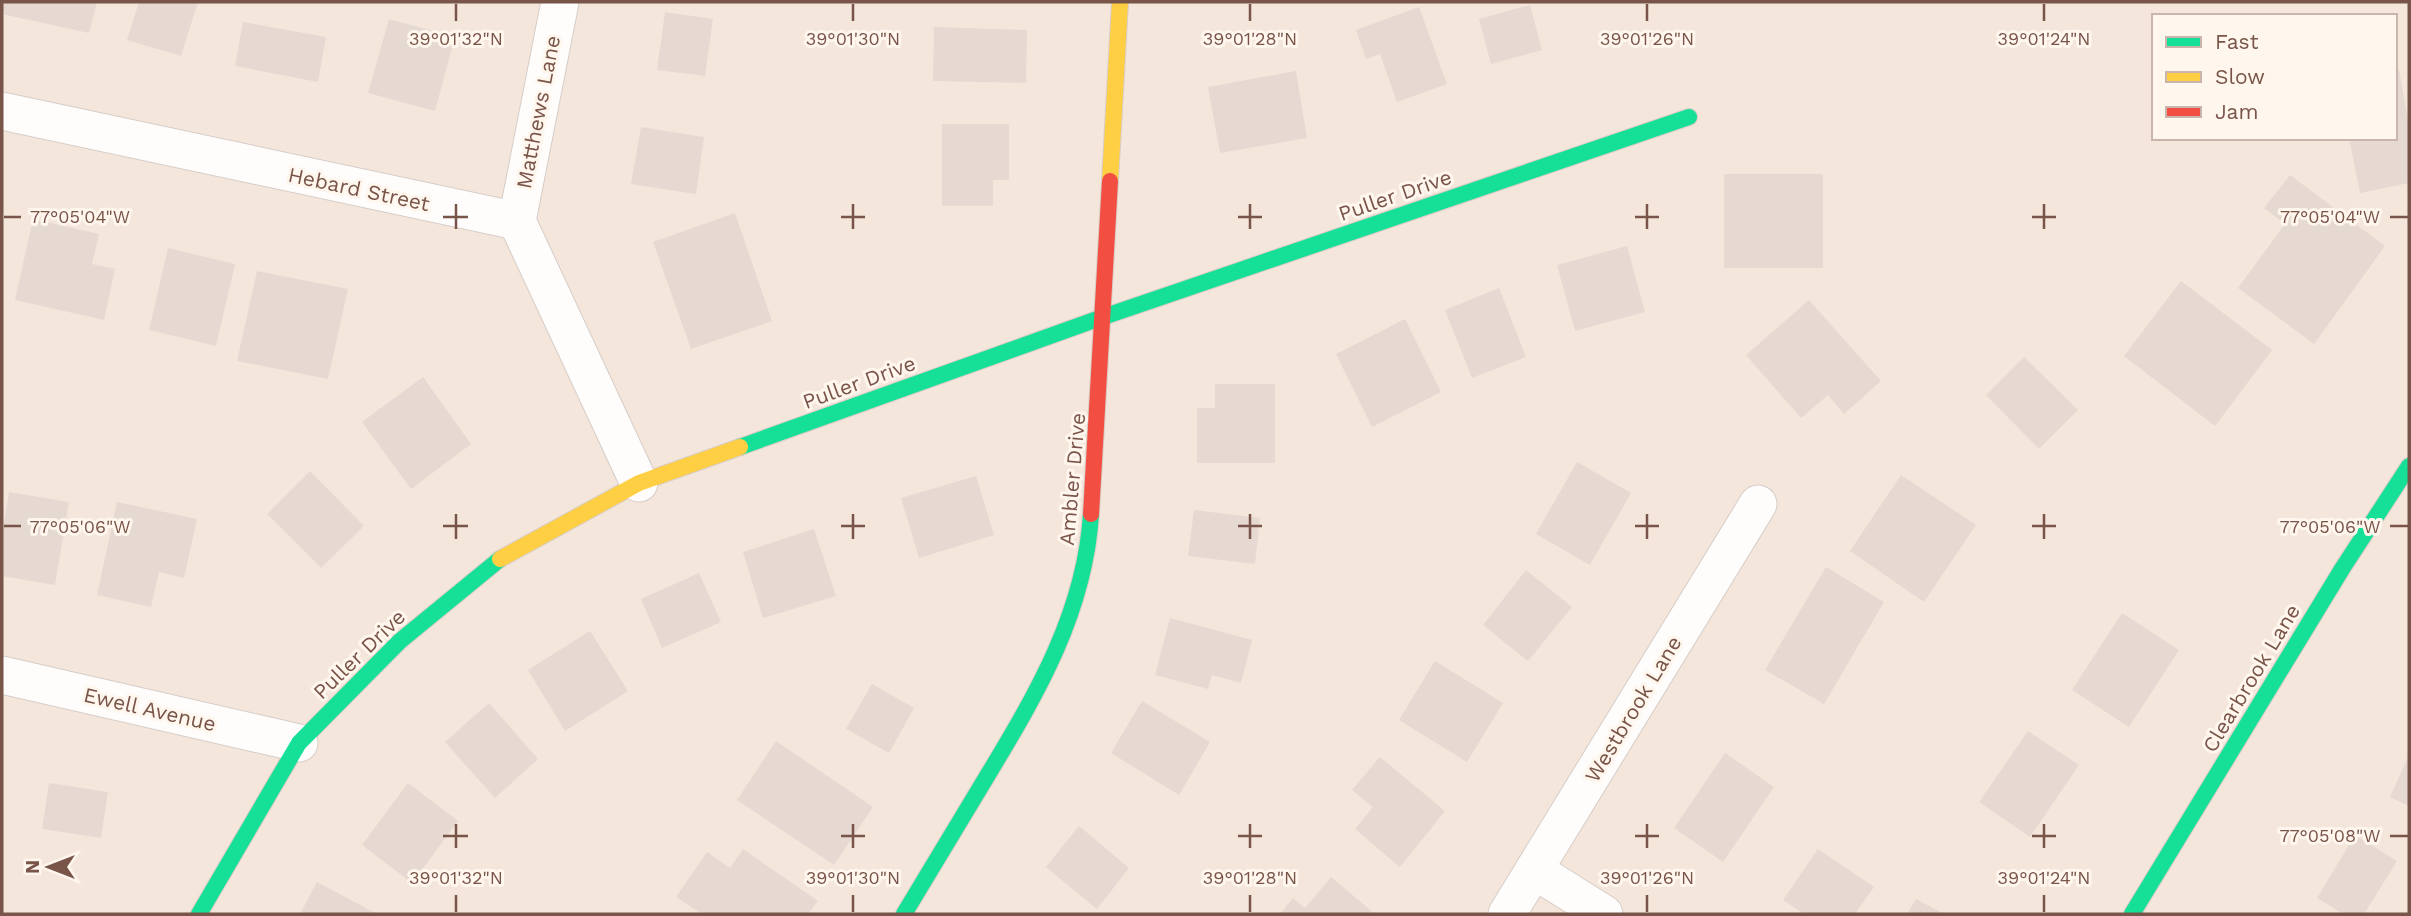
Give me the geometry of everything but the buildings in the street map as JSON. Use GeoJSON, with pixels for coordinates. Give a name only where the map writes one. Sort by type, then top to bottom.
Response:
{"type":"FeatureCollection","features":[{"type":"Feature","properties":{"kind":"street","name":"Matthews Lane"},"geometry":{"type":"LineString","coordinates":[[517,221],[560,2]]}},
{"type":"Feature","properties":{"kind":"street","name":"Ambler Drive"},"geometry":{"type":"LineString","coordinates":[[904,914],[1040,688],[1070,619],[1089,547],[1120,2]]}},
{"type":"Feature","properties":{"kind":"street","name":"Hebard Street"},"geometry":{"type":"LineString","coordinates":[[2,111],[517,221]]}},
{"type":"Feature","properties":{"kind":"street","name":"Puller Drive"},"geometry":{"type":"LineString","coordinates":[[199,914],[299,743],[400,641],[498,560],[639,483],[1103,317],[1689,117]]}},
{"type":"Feature","properties":{"kind":"street"},"geometry":{"type":"LineString","coordinates":[[517,221],[639,483]]}},
{"type":"Feature","properties":{"kind":"street","name":"Clearbrook Lane"},"geometry":{"type":"LineString","coordinates":[[2132,914],[2342,569],[2409,466]]}},
{"type":"Feature","properties":{"kind":"street","name":"Westbrook Lane"},"geometry":{"type":"LineString","coordinates":[[1507,914],[1758,504]]}},
{"type":"Feature","properties":{"kind":"street","name":"Ewell Avenue"},"geometry":{"type":"LineString","coordinates":[[2,675],[299,743]]}},
{"type":"Feature","properties":{"kind":"street"},"geometry":{"type":"LineString","coordinates":[[1534,870],[1604,914]]}},
{"type":"Feature","properties":{"kind":"shaded area"},"geometry":{"type":"Polygon","coordinates":[[[2,2],[2409,2],[2409,914],[2,914],[2,2]]]}},
{"type":"Feature","properties":{"kind":"traffic: fast"},"geometry":{"type":"LineString","coordinates":[[740,447],[1103,317],[1689,117]]}},
{"type":"Feature","properties":{"kind":"traffic: fast"},"geometry":{"type":"LineString","coordinates":[[2132,914],[2342,569],[2409,466]]}},
{"type":"Feature","properties":{"kind":"traffic: fast"},"geometry":{"type":"LineString","coordinates":[[904,914],[1025,712],[1056,650],[1079,584],[1087,550],[1091,514]]}},
{"type":"Feature","properties":{"kind":"traffic: fast"},"geometry":{"type":"LineString","coordinates":[[199,914],[299,743],[400,641],[500,559]]}},
{"type":"Feature","properties":{"kind":"traffic: slow"},"geometry":{"type":"LineString","coordinates":[[1110,181],[1120,2]]}},
{"type":"Feature","properties":{"kind":"traffic: slow"},"geometry":{"type":"LineString","coordinates":[[500,559],[639,483],[740,447]]}},
{"type":"Feature","properties":{"kind":"traffic: jam"},"geometry":{"type":"LineString","coordinates":[[1091,514],[1110,181]]}}]}
